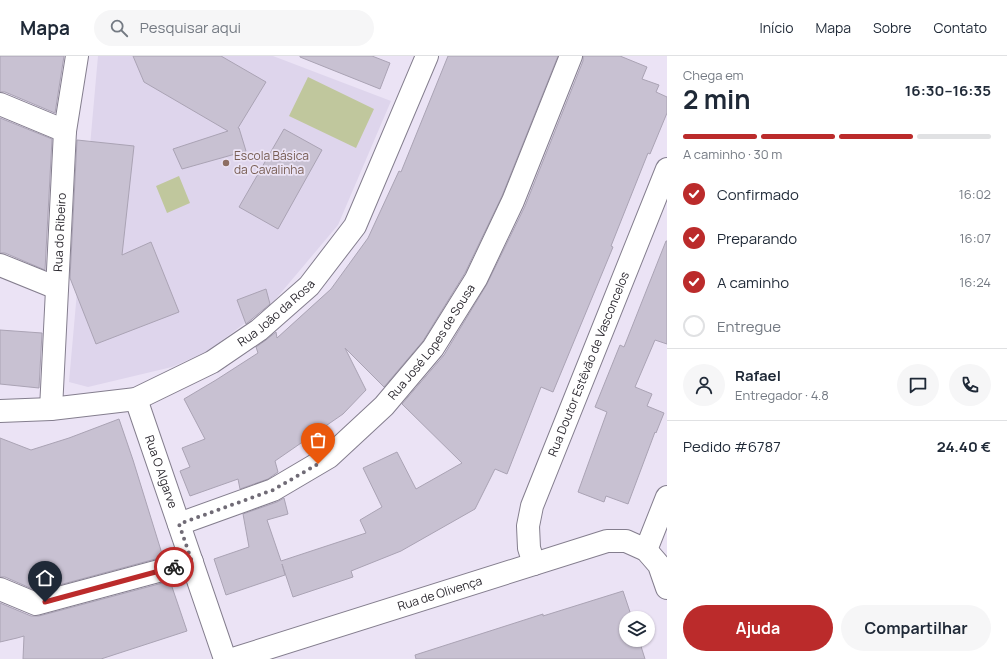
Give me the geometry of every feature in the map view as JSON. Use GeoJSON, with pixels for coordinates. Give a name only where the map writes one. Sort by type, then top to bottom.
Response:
{"type":"FeatureCollection","features":[{"type":"Feature","properties":{"kind":"street","name":"Rua do Ribeiro"},"geometry":{"type":"LineString","coordinates":[[51,409],[65,131],[77,56]]}},
{"type":"Feature","properties":{"kind":"street","name":"Rua João da Rosa"},"geometry":{"type":"LineString","coordinates":[[0,411],[51,409],[136,399],[212,362],[259,330],[309,286],[354,226],[427,56]]}},
{"type":"Feature","properties":{"kind":"street","name":"Rua José Lopes de Sousa"},"geometry":{"type":"LineString","coordinates":[[179,524],[273,490],[329,457],[384,406],[433,348],[476,279],[513,201],[571,56]]}},
{"type":"Feature","properties":{"kind":"street"},"geometry":{"type":"LineString","coordinates":[[0,104],[65,131]]}},
{"type":"Feature","properties":{"kind":"street","name":"Rua Doutor Estêvão de Vasconcelos"},"geometry":{"type":"LineString","coordinates":[[534,564],[528,548],[528,526],[532,506],[667,169]]}},
{"type":"Feature","properties":{"kind":"street"},"geometry":{"type":"LineString","coordinates":[[0,265],[57,288]]}},
{"type":"Feature","properties":{"kind":"street","name":"Rua O Algarve"},"geometry":{"type":"LineString","coordinates":[[136,399],[225,659]]}},
{"type":"Feature","properties":{"kind":"street"},"geometry":{"type":"LineString","coordinates":[[667,497],[646,550],[659,565],[667,588]]}},
{"type":"Feature","properties":{"kind":"street","name":"Rua de Olivença"},"geometry":{"type":"LineString","coordinates":[[233,659],[607,541],[626,541],[646,550]]}},
{"type":"Feature","properties":{"kind":"street"},"geometry":{"type":"LineString","coordinates":[[0,589],[36,604],[192,562]]}},
{"type":"Feature","properties":{"kind":"shaded area","name":"Escola Básica da Cavalinha"},"geometry":{"type":"Polygon","coordinates":[[[98,56],[273,56],[391,101],[338,225],[274,301],[208,351],[172,367],[88,387],[69,382],[98,56]]]}},
{"type":"Feature","properties":{"kind":"green space"},"geometry":{"type":"Polygon","coordinates":[[[308,77],[374,109],[356,148],[289,116],[308,77]]]}},
{"type":"Feature","properties":{"kind":"green space"},"geometry":{"type":"Polygon","coordinates":[[[179,176],[190,203],[167,213],[156,186],[179,176]]]}},
{"type":"Feature","properties":{"kind":"building"},"geometry":{"type":"Polygon","coordinates":[[[0,56],[64,56],[55,113],[5,92],[0,92],[0,56]]]}},
{"type":"Feature","properties":{"kind":"building"},"geometry":{"type":"Polygon","coordinates":[[[133,56],[221,56],[266,82],[238,128],[246,151],[182,169],[173,149],[228,131],[144,82],[133,56]]]}},
{"type":"Feature","properties":{"kind":"building"},"geometry":{"type":"Polygon","coordinates":[[[300,56],[372,56],[390,63],[380,89],[300,56]]]}},
{"type":"Feature","properties":{"kind":"building"},"geometry":{"type":"Polygon","coordinates":[[[448,56],[558,56],[502,196],[465,273],[423,341],[384,387],[345,348],[366,390],[343,414],[275,461],[278,472],[268,479],[240,489],[238,479],[190,496],[180,471],[190,467],[182,448],[205,439],[184,399],[258,353],[256,347],[276,332],[277,338],[331,289],[368,238],[399,171],[401,172],[448,56]]]}},
{"type":"Feature","properties":{"kind":"building"},"geometry":{"type":"Polygon","coordinates":[[[583,56],[620,56],[647,67],[642,79],[659,85],[656,92],[667,97],[667,113],[650,154],[648,153],[611,246],[613,247],[553,392],[541,387],[507,474],[495,469],[475,509],[401,551],[351,571],[353,577],[293,597],[282,564],[285,575],[226,595],[214,559],[249,547],[243,514],[284,498],[288,514],[267,520],[281,561],[366,533],[360,520],[382,507],[363,468],[397,452],[416,489],[462,463],[402,404],[444,355],[487,284],[525,206],[583,61],[583,56]]]}},
{"type":"Feature","properties":{"kind":"building"},"geometry":{"type":"Polygon","coordinates":[[[0,118],[52,139],[45,270],[5,253],[0,253],[0,118]]]}},
{"type":"Feature","properties":{"kind":"building"},"geometry":{"type":"Polygon","coordinates":[[[284,129],[322,150],[278,229],[239,207],[284,129]]]}},
{"type":"Feature","properties":{"kind":"building"},"geometry":{"type":"Polygon","coordinates":[[[77,140],[134,146],[122,255],[151,242],[179,312],[96,344],[70,278],[77,140]]]}},
{"type":"Feature","properties":{"kind":"building"},"geometry":{"type":"Polygon","coordinates":[[[666,241],[667,344],[655,340],[635,387],[652,394],[647,406],[664,413],[656,433],[655,432],[628,504],[606,496],[604,502],[578,492],[607,412],[595,407],[620,345],[624,347],[666,241]]]}},
{"type":"Feature","properties":{"kind":"building"},"geometry":{"type":"Polygon","coordinates":[[[266,289],[270,304],[246,324],[237,300],[266,289]]]}},
{"type":"Feature","properties":{"kind":"building"},"geometry":{"type":"Polygon","coordinates":[[[0,330],[42,333],[39,388],[0,384],[0,330]]]}},
{"type":"Feature","properties":{"kind":"building"},"geometry":{"type":"Polygon","coordinates":[[[119,419],[163,557],[37,591],[5,577],[0,577],[0,438],[31,450],[69,438],[119,419]]]}},
{"type":"Feature","properties":{"kind":"building"},"geometry":{"type":"Polygon","coordinates":[[[170,581],[187,631],[101,659],[23,659],[24,636],[0,642],[0,603],[31,616],[39,616],[170,581]]]}},
{"type":"Feature","properties":{"kind":"building"},"geometry":{"type":"Polygon","coordinates":[[[623,591],[630,611],[619,611],[619,647],[641,647],[645,659],[416,659],[415,655],[543,614],[543,616],[623,591]]]}},
{"type":"Feature","properties":{"kind":"way so far"},"geometry":{"type":"LineString","coordinates":[[174,567],[192,562],[179,524],[273,490],[318,464]]}},
{"type":"Feature","properties":{"kind":"place","name":"Escola Básica da Cavalinha"},"geometry":{"type":"Point","coordinates":[226,163]}},
{"type":"Feature","properties":{"kind":"route"},"geometry":{"type":"LineString","coordinates":[[45,602],[174,567]]}}]}
